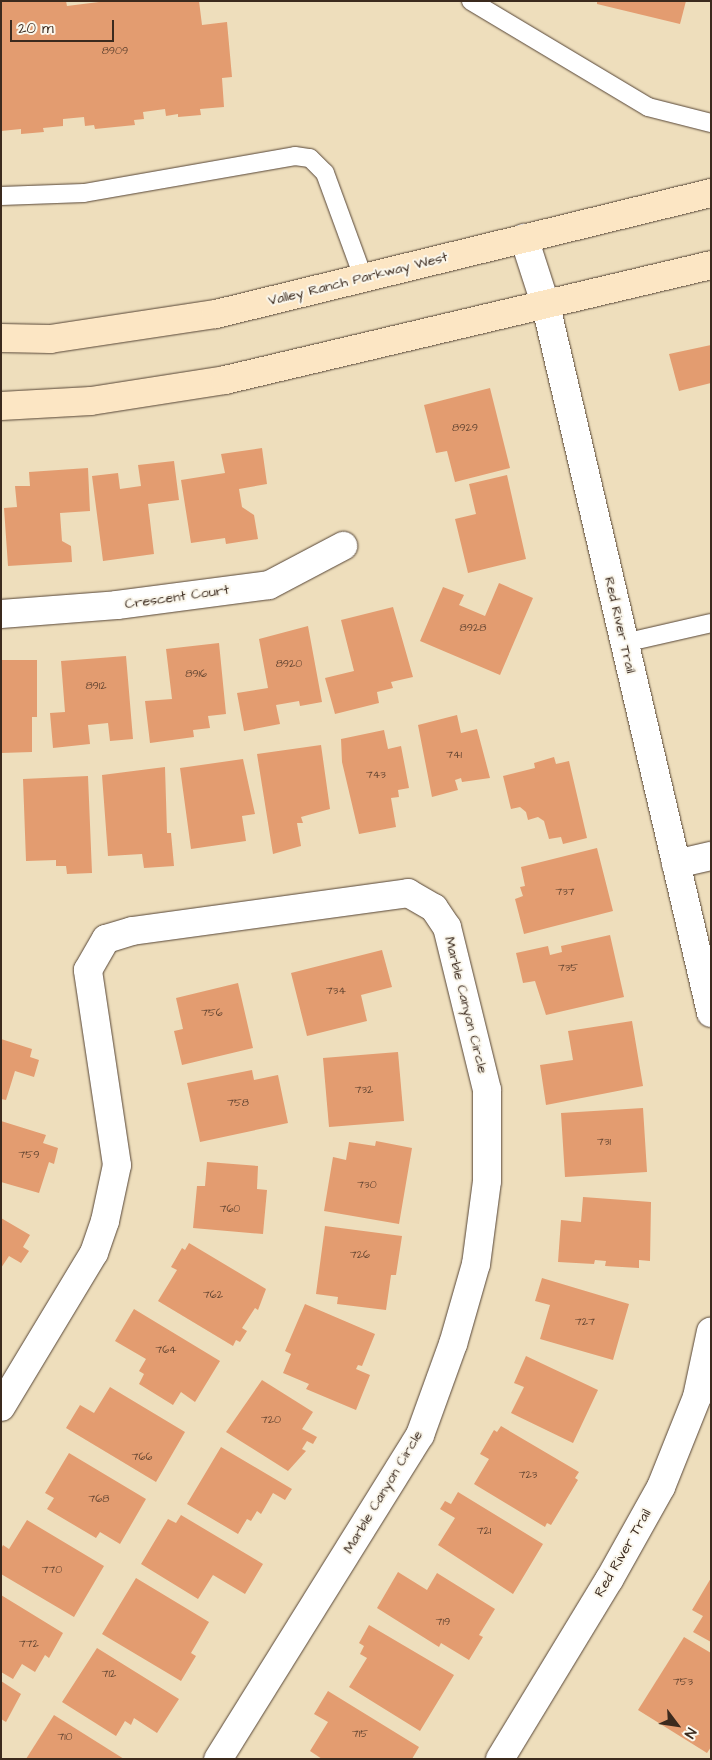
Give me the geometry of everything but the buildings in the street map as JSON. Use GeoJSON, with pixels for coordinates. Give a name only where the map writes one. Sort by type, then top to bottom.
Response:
{"type":"FeatureCollection","features":[{"type":"Feature","properties":{"kind":"main road","name":"Valley Ranch Parkway West"},"geometry":{"type":"LineString","coordinates":[[1,338],[50,339],[216,314],[711,193]]}},
{"type":"Feature","properties":{"kind":"main road"},"geometry":{"type":"LineString","coordinates":[[1,406],[91,401],[225,380],[546,306],[711,265]]}},
{"type":"Feature","properties":{"kind":"street","name":"Red River Trail"},"geometry":{"type":"LineString","coordinates":[[524,238],[546,306],[711,1013]]}},
{"type":"Feature","properties":{"kind":"street","name":"Crescent Court"},"geometry":{"type":"LineString","coordinates":[[1,614],[117,605],[269,585],[343,546]]}},
{"type":"Feature","properties":{"kind":"street"},"geometry":{"type":"LineString","coordinates":[[676,864],[711,856]]}},
{"type":"Feature","properties":{"kind":"street","name":"Marble Canyon Circle"},"geometry":{"type":"LineString","coordinates":[[1,1408],[94,1253],[105,1221],[117,1165],[88,970],[106,939],[132,931],[408,893],[434,908],[447,927],[487,1090],[487,1181],[476,1264],[453,1344],[420,1435],[218,1759]]}},
{"type":"Feature","properties":{"kind":"street","name":"Red River Trail"},"geometry":{"type":"LineString","coordinates":[[500,1759],[609,1580],[661,1487],[697,1397],[711,1331]]}},
{"type":"Feature","properties":{"kind":"lane"},"geometry":{"type":"LineString","coordinates":[[471,1],[648,107],[711,123]]}},
{"type":"Feature","properties":{"kind":"lane"},"geometry":{"type":"LineString","coordinates":[[1,196],[84,194],[295,156],[310,158],[325,173],[363,277]]}},
{"type":"Feature","properties":{"kind":"lane"},"geometry":{"type":"LineString","coordinates":[[624,643],[711,623]]}}]}
